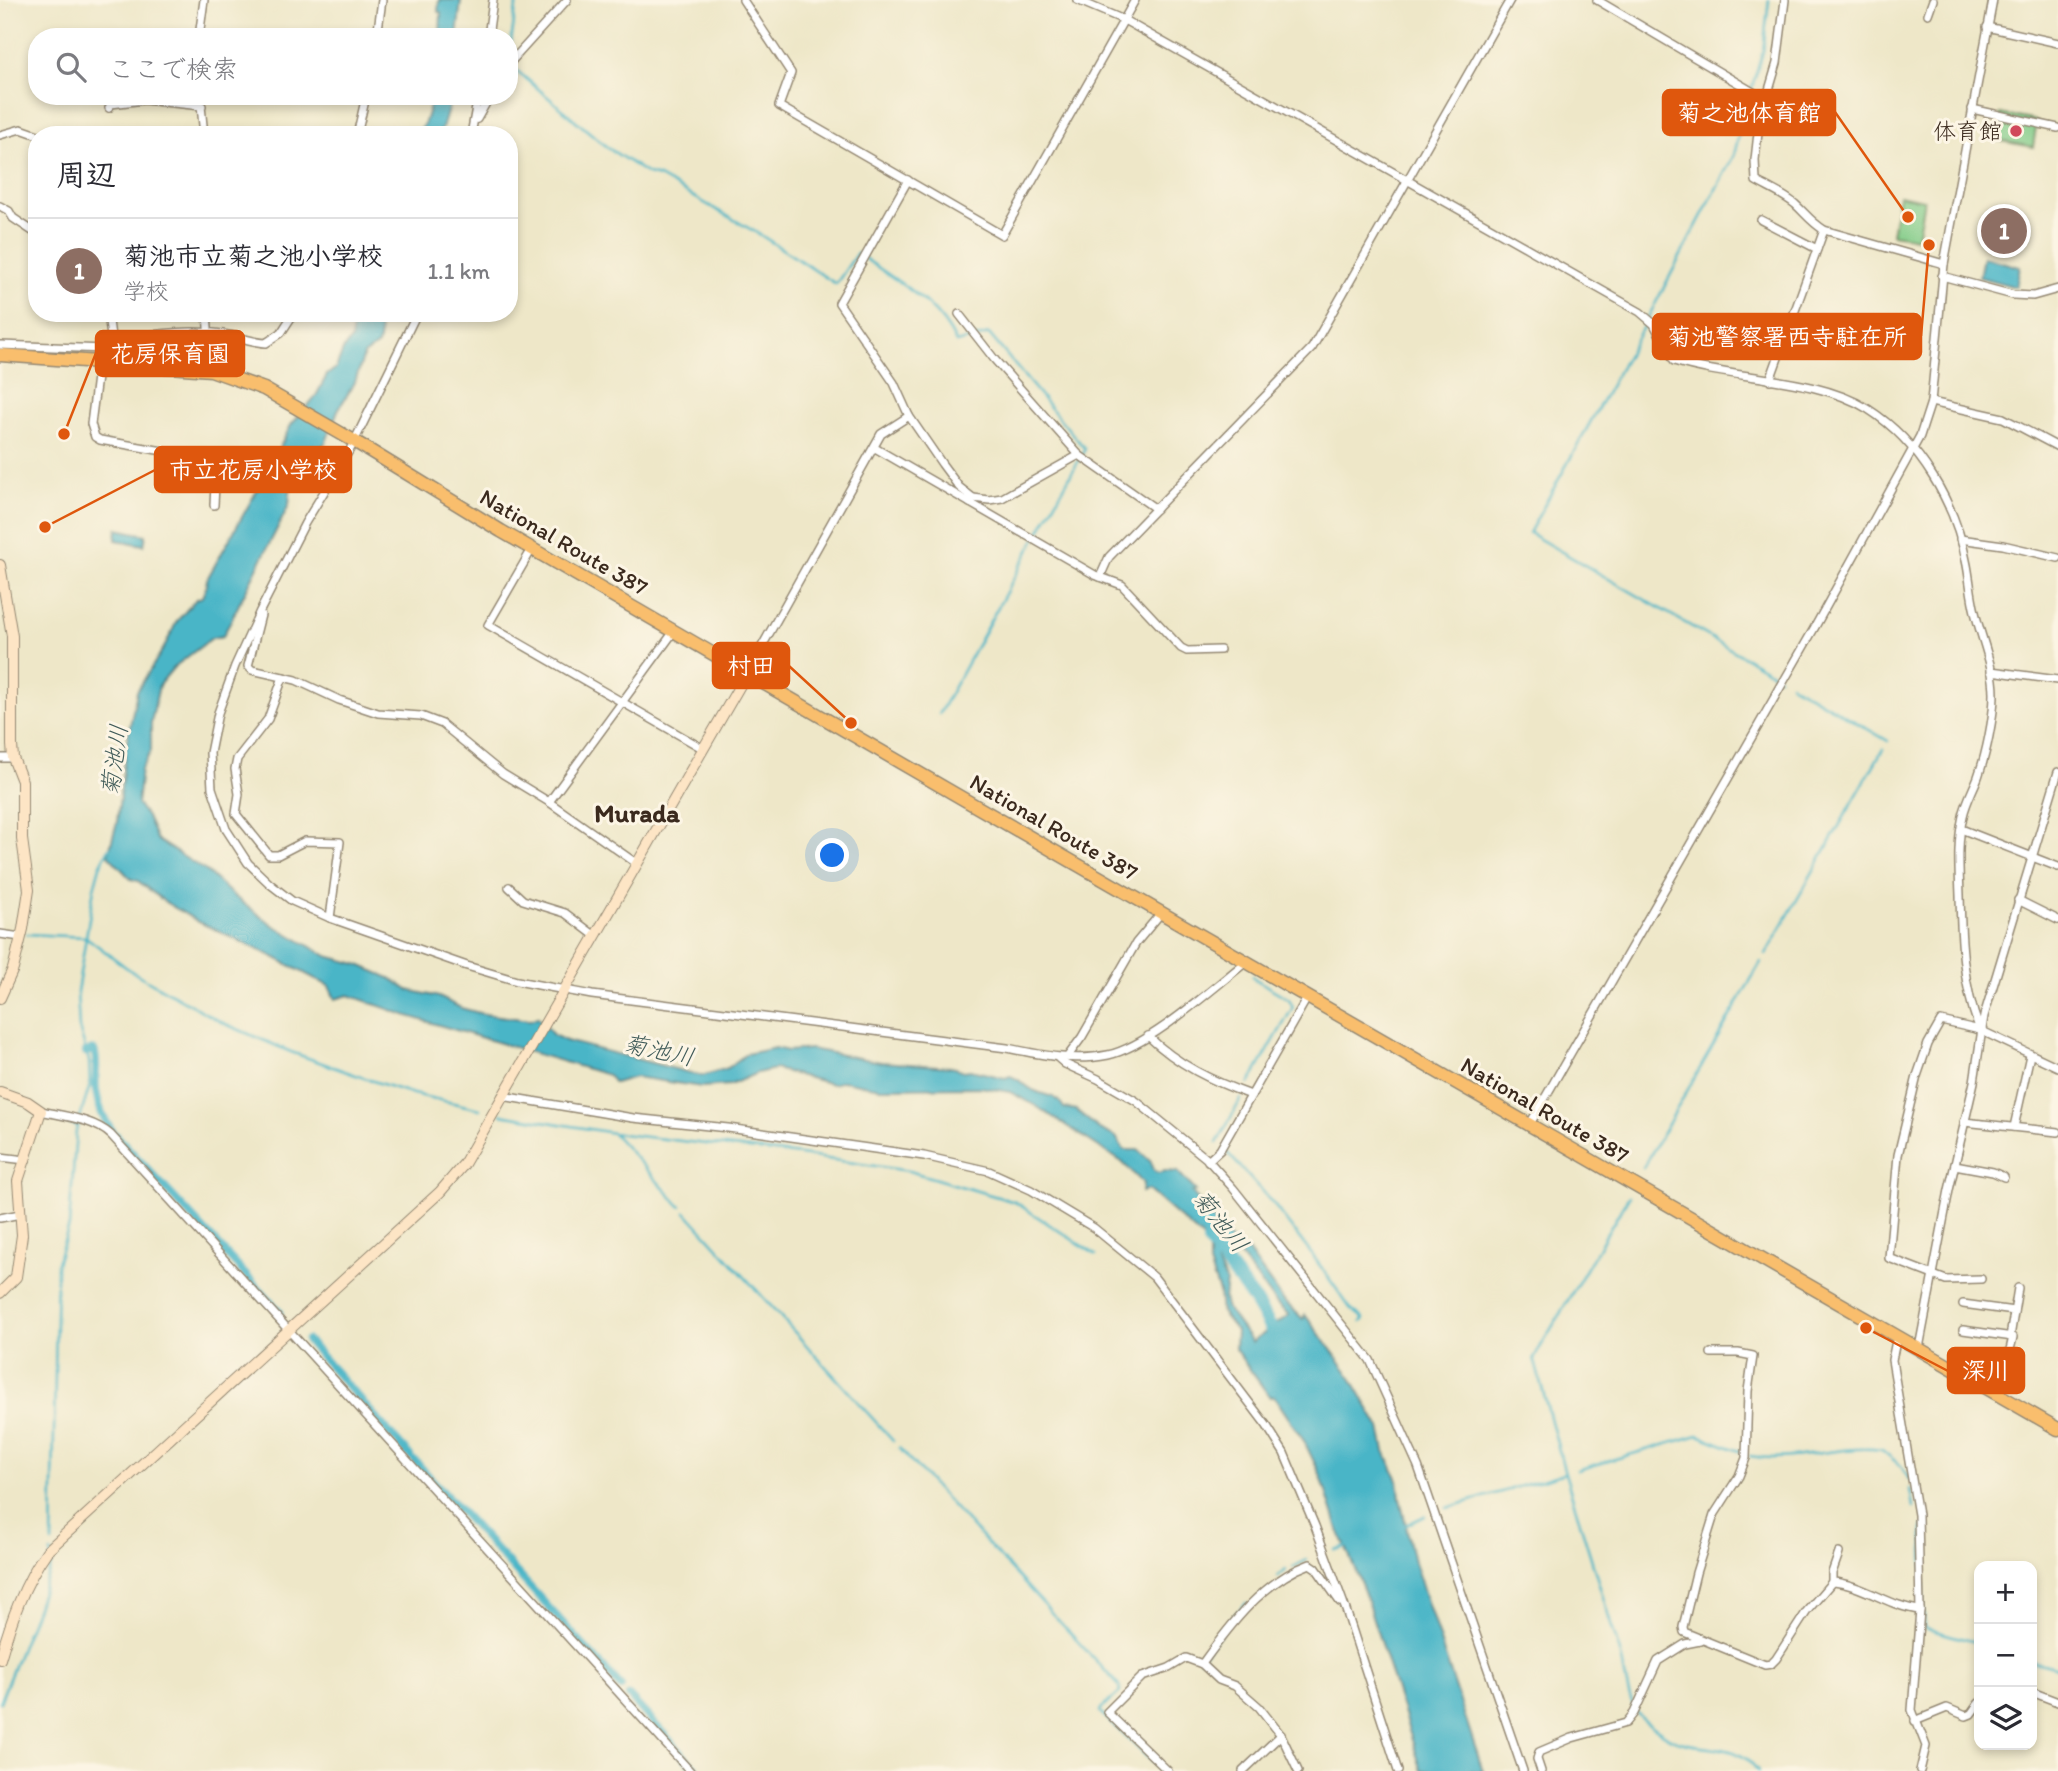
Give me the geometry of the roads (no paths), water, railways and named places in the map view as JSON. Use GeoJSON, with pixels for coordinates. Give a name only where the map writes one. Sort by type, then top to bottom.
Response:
{"type":"FeatureCollection","features":[{"type":"Feature","properties":{"kind":"highway","name":"National Route 387"},"geometry":{"type":"LineString","coordinates":[[0,355],[211,370],[243,380],[281,399],[533,549],[1307,998],[2058,1429]]}},
{"type":"Feature","properties":{"kind":"street"},"geometry":{"type":"LineString","coordinates":[[200,28],[204,0]]}},
{"type":"Feature","properties":{"kind":"street"},"geometry":{"type":"LineString","coordinates":[[378,28],[382,0]]}},
{"type":"Feature","properties":{"kind":"street"},"geometry":{"type":"LineString","coordinates":[[489,28],[494,0]]}},
{"type":"Feature","properties":{"kind":"street"},"geometry":{"type":"LineString","coordinates":[[518,54],[567,0]]}},
{"type":"Feature","properties":{"kind":"street"},"geometry":{"type":"LineString","coordinates":[[743,0],[791,73],[779,106],[1002,235],[1135,0]]}},
{"type":"Feature","properties":{"kind":"street"},"geometry":{"type":"LineString","coordinates":[[1077,0],[1124,20],[1640,312],[1654,324],[1674,361],[1697,369],[1839,394],[1868,409],[1914,449],[1940,490],[1960,539],[1994,693],[1986,748],[1966,806],[1957,864],[1964,968],[1980,1030]]}},
{"type":"Feature","properties":{"kind":"street"},"geometry":{"type":"LineString","coordinates":[[1100,577],[1109,557],[1312,348],[1510,0]]}},
{"type":"Feature","properties":{"kind":"street"},"geometry":{"type":"LineString","coordinates":[[1597,0],[1765,99]]}},
{"type":"Feature","properties":{"kind":"street"},"geometry":{"type":"LineString","coordinates":[[1785,0],[1773,83],[1765,99],[1759,124],[1755,160],[1756,181],[1796,205],[1810,221],[1824,230],[1944,264]]}},
{"type":"Feature","properties":{"kind":"street"},"geometry":{"type":"LineString","coordinates":[[1928,14],[1934,0]]}},
{"type":"Feature","properties":{"kind":"street"},"geometry":{"type":"LineString","coordinates":[[1530,1124],[1914,449],[1931,402],[1942,276],[1993,0]]}},
{"type":"Feature","properties":{"kind":"street"},"geometry":{"type":"LineString","coordinates":[[1987,27],[2058,43]]}},
{"type":"Feature","properties":{"kind":"street"},"geometry":{"type":"LineString","coordinates":[[192,105],[202,106],[203,126]]}},
{"type":"Feature","properties":{"kind":"street"},"geometry":{"type":"LineString","coordinates":[[359,126],[364,105]]}},
{"type":"Feature","properties":{"kind":"street"},"geometry":{"type":"LineString","coordinates":[[473,126],[476,105]]}},
{"type":"Feature","properties":{"kind":"street"},"geometry":{"type":"LineString","coordinates":[[474,126],[485,105]]}},
{"type":"Feature","properties":{"kind":"street"},"geometry":{"type":"LineString","coordinates":[[1972,109],[2058,128]]}},
{"type":"Feature","properties":{"kind":"street"},"geometry":{"type":"LineString","coordinates":[[0,135],[21,129],[28,131]]}},
{"type":"Feature","properties":{"kind":"street"},"geometry":{"type":"LineString","coordinates":[[908,180],[839,303],[894,383],[909,416],[971,501]]}},
{"type":"Feature","properties":{"kind":"street"},"geometry":{"type":"LineString","coordinates":[[0,205],[28,228]]}},
{"type":"Feature","properties":{"kind":"street"},"geometry":{"type":"LineString","coordinates":[[1761,220],[1817,249]]}},
{"type":"Feature","properties":{"kind":"street"},"geometry":{"type":"LineString","coordinates":[[1770,380],[1824,230]]}},
{"type":"Feature","properties":{"kind":"street"},"geometry":{"type":"LineString","coordinates":[[1942,276],[2013,295],[2033,296],[2058,289]]}},
{"type":"Feature","properties":{"kind":"street"},"geometry":{"type":"LineString","coordinates":[[959,314],[995,360],[1079,456],[1156,509]]}},
{"type":"Feature","properties":{"kind":"street"},"geometry":{"type":"LineString","coordinates":[[109,322],[112,345]]}},
{"type":"Feature","properties":{"kind":"street"},"geometry":{"type":"LineString","coordinates":[[207,322],[211,370]]}},
{"type":"Feature","properties":{"kind":"street"},"geometry":{"type":"LineString","coordinates":[[0,345],[105,349],[112,345],[167,334],[208,333],[266,343],[274,340],[288,322]]}},
{"type":"Feature","properties":{"kind":"street"},"geometry":{"type":"LineString","coordinates":[[412,322],[353,441],[305,523],[260,611],[232,673],[214,728],[210,763],[214,797],[226,829],[248,863],[292,901],[330,918],[493,975],[592,995],[1007,1048],[1058,1058],[1108,1055],[1128,1048],[1180,1014],[1246,962]]}},
{"type":"Feature","properties":{"kind":"street"},"geometry":{"type":"LineString","coordinates":[[99,361],[91,424],[95,437],[163,451],[210,473],[215,485],[214,505]]}},
{"type":"Feature","properties":{"kind":"street"},"geometry":{"type":"LineString","coordinates":[[1931,402],[2003,418],[2058,447]]}},
{"type":"Feature","properties":{"kind":"street"},"geometry":{"type":"LineString","coordinates":[[1,1653],[29,1579],[47,1551],[453,1178],[468,1158],[881,435],[909,416]]}},
{"type":"Feature","properties":{"kind":"street"},"geometry":{"type":"LineString","coordinates":[[875,447],[1100,577],[1122,585],[1181,648],[1188,651],[1220,650]]}},
{"type":"Feature","properties":{"kind":"street"},"geometry":{"type":"LineString","coordinates":[[971,501],[1002,498],[1079,456]]}},
{"type":"Feature","properties":{"kind":"street"},"geometry":{"type":"LineString","coordinates":[[1960,539],[2003,545],[2058,558]]}},
{"type":"Feature","properties":{"kind":"street"},"geometry":{"type":"LineString","coordinates":[[533,549],[488,625],[702,748]]}},
{"type":"Feature","properties":{"kind":"street"},"geometry":{"type":"LineString","coordinates":[[0,565],[12,636],[13,758],[22,781],[22,839],[29,879],[21,937],[13,969],[0,998]]}},
{"type":"Feature","properties":{"kind":"street"},"geometry":{"type":"LineString","coordinates":[[260,611],[261,619],[248,666],[252,670],[303,683],[339,700],[378,713],[421,716],[442,724],[503,774],[549,802],[636,863]]}},
{"type":"Feature","properties":{"kind":"street"},"geometry":{"type":"LineString","coordinates":[[549,802],[675,630]]}},
{"type":"Feature","properties":{"kind":"street"},"geometry":{"type":"LineString","coordinates":[[1991,671],[2058,680]]}},
{"type":"Feature","properties":{"kind":"street"},"geometry":{"type":"LineString","coordinates":[[283,677],[268,719],[237,759],[235,769],[239,794],[236,814],[269,855],[278,855],[305,841],[340,842],[330,918]]}},
{"type":"Feature","properties":{"kind":"street"},"geometry":{"type":"LineString","coordinates":[[0,758],[13,758]]}},
{"type":"Feature","properties":{"kind":"street"},"geometry":{"type":"LineString","coordinates":[[1919,1348],[1974,1082],[1980,1030],[2058,772]]}},
{"type":"Feature","properties":{"kind":"street"},"geometry":{"type":"LineString","coordinates":[[1961,829],[2058,867]]}},
{"type":"Feature","properties":{"kind":"street"},"geometry":{"type":"LineString","coordinates":[[509,887],[523,900],[565,913],[594,935]]}},
{"type":"Feature","properties":{"kind":"street"},"geometry":{"type":"LineString","coordinates":[[2018,901],[2058,920]]}},
{"type":"Feature","properties":{"kind":"street"},"geometry":{"type":"LineString","coordinates":[[1068,1056],[1082,1037],[1136,943],[1161,913]]}},
{"type":"Feature","properties":{"kind":"street"},"geometry":{"type":"LineString","coordinates":[[0,934],[21,937]]}},
{"type":"Feature","properties":{"kind":"street"},"geometry":{"type":"LineString","coordinates":[[1208,1161],[1220,1150],[1307,998]]}},
{"type":"Feature","properties":{"kind":"street"},"geometry":{"type":"LineString","coordinates":[[1982,1279],[1946,1280],[1889,1258],[1898,1155],[1917,1076],[1941,1021],[1980,1030],[2058,1067]]}},
{"type":"Feature","properties":{"kind":"street"},"geometry":{"type":"LineString","coordinates":[[1148,1036],[1190,1069],[1213,1082],[1251,1095]]}},
{"type":"Feature","properties":{"kind":"street"},"geometry":{"type":"LineString","coordinates":[[2014,1127],[2030,1055]]}},
{"type":"Feature","properties":{"kind":"street"},"geometry":{"type":"LineString","coordinates":[[1058,1058],[1136,1101],[1208,1161],[1242,1199],[1370,1360],[1418,1466],[1523,1771]]}},
{"type":"Feature","properties":{"kind":"street"},"geometry":{"type":"LineString","coordinates":[[0,1092],[28,1102],[41,1111],[85,1122],[107,1131],[690,1771]]}},
{"type":"Feature","properties":{"kind":"street"},"geometry":{"type":"LineString","coordinates":[[502,1096],[633,1118],[754,1131],[924,1156],[989,1171],[1031,1190],[1084,1222],[1154,1277],[1267,1426],[1284,1453],[1346,1610],[1398,1771]]}},
{"type":"Feature","properties":{"kind":"street"},"geometry":{"type":"LineString","coordinates":[[0,1293],[16,1277],[22,1235],[18,1181],[41,1111]]}},
{"type":"Feature","properties":{"kind":"street"},"geometry":{"type":"LineString","coordinates":[[1964,1122],[2058,1132]]}},
{"type":"Feature","properties":{"kind":"street"},"geometry":{"type":"LineString","coordinates":[[0,1157],[26,1160]]}},
{"type":"Feature","properties":{"kind":"street"},"geometry":{"type":"LineString","coordinates":[[1955,1165],[1993,1172],[2004,1177]]}},
{"type":"Feature","properties":{"kind":"street"},"geometry":{"type":"LineString","coordinates":[[0,1219],[20,1214]]}},
{"type":"Feature","properties":{"kind":"street"},"geometry":{"type":"LineString","coordinates":[[1997,1394],[2001,1388],[2010,1350],[2018,1288]]}},
{"type":"Feature","properties":{"kind":"street"},"geometry":{"type":"LineString","coordinates":[[1963,1304],[2014,1311]]}},
{"type":"Feature","properties":{"kind":"street"},"geometry":{"type":"LineString","coordinates":[[1963,1330],[2010,1337]]}},
{"type":"Feature","properties":{"kind":"street"},"geometry":{"type":"LineString","coordinates":[[1897,1336],[1892,1360],[1917,1505],[1920,1610],[1912,1710],[1926,1746],[1920,1771]]}},
{"type":"Feature","properties":{"kind":"street"},"geometry":{"type":"LineString","coordinates":[[1711,1353],[1754,1356],[1748,1391],[1746,1458],[1739,1476],[1714,1515],[1696,1573],[1684,1632],[1760,1664],[1771,1664],[1807,1611],[1832,1582],[1832,1573],[1839,1553]]}},
{"type":"Feature","properties":{"kind":"street"},"geometry":{"type":"LineString","coordinates":[[1202,1664],[1230,1624],[1256,1599],[1306,1565],[1310,1564],[1316,1568],[1346,1610]]}},
{"type":"Feature","properties":{"kind":"street"},"geometry":{"type":"LineString","coordinates":[[1832,1582],[1859,1589],[1899,1606],[1920,1610]]}},
{"type":"Feature","properties":{"kind":"street"},"geometry":{"type":"LineString","coordinates":[[1541,1771],[1537,1759],[1539,1752],[1572,1738],[1623,1725],[1635,1710],[1658,1661],[1685,1644],[1701,1641]]}},
{"type":"Feature","properties":{"kind":"street"},"geometry":{"type":"LineString","coordinates":[[1168,1771],[1107,1712],[1142,1677],[1170,1668],[1186,1658],[1202,1664],[1219,1680],[1235,1686],[1259,1707],[1282,1735],[1298,1771]]}},
{"type":"Feature","properties":{"kind":"street"},"geometry":{"type":"LineString","coordinates":[[2037,1694],[2058,1702]]}},
{"type":"Feature","properties":{"kind":"street"},"geometry":{"type":"LineString","coordinates":[[1915,1721],[1948,1708],[1966,1716],[1974,1710]]}},
{"type":"Feature","properties":{"kind":"street"},"geometry":{"type":"LineString","coordinates":[[1243,1771],[1282,1735]]}},
{"type":"Feature","properties":{"kind":"water"},"geometry":{"type":"Polygon","coordinates":[[[439,0],[461,0],[458,28],[440,28],[441,12],[438,12],[439,0]]]}},
{"type":"Feature","properties":{"kind":"water"},"geometry":{"type":"Polygon","coordinates":[[[430,105],[449,105],[443,126],[423,126],[430,105]]]}},
{"type":"Feature","properties":{"kind":"water"},"geometry":{"type":"Polygon","coordinates":[[[1983,257],[2020,267],[2016,287],[1979,277],[1983,257]]]}},
{"type":"Feature","properties":{"kind":"water"},"geometry":{"type":"Polygon","coordinates":[[[355,322],[378,322],[378,345],[364,355],[355,382],[338,410],[326,442],[302,465],[291,484],[289,505],[223,636],[212,638],[174,667],[159,685],[151,723],[151,751],[141,769],[137,804],[147,817],[157,840],[206,871],[273,925],[327,956],[357,964],[392,979],[408,990],[439,997],[461,1008],[483,1014],[530,1020],[538,1017],[553,1035],[566,1041],[702,1076],[728,1068],[746,1054],[775,1048],[788,1051],[810,1049],[881,1062],[951,1067],[1005,1078],[1010,1076],[1035,1091],[1055,1098],[1064,1108],[1076,1110],[1099,1129],[1116,1137],[1124,1150],[1138,1150],[1158,1173],[1178,1172],[1196,1191],[1192,1192],[1226,1235],[1248,1251],[1283,1300],[1303,1319],[1305,1315],[1347,1371],[1380,1428],[1385,1451],[1398,1480],[1414,1562],[1483,1771],[1422,1771],[1364,1591],[1336,1523],[1321,1476],[1304,1441],[1274,1396],[1270,1397],[1235,1349],[1236,1331],[1221,1312],[1219,1292],[1209,1264],[1209,1248],[1205,1240],[1148,1190],[1142,1192],[1143,1183],[1122,1162],[1010,1092],[980,1087],[880,1088],[843,1081],[832,1084],[775,1069],[757,1073],[730,1085],[702,1087],[635,1077],[614,1083],[608,1075],[405,1015],[349,995],[335,999],[329,986],[199,922],[165,902],[138,881],[131,879],[108,855],[117,822],[126,746],[137,691],[177,621],[196,599],[202,597],[207,579],[291,425],[316,396],[327,375],[336,368],[344,348],[351,340],[355,322]],[[1221,1244],[1218,1248],[1223,1253],[1218,1256],[1217,1263],[1226,1281],[1224,1299],[1227,1309],[1252,1342],[1289,1315],[1276,1303],[1240,1256],[1221,1244]]]}},
{"type":"Feature","properties":{"kind":"water"},"geometry":{"type":"Polygon","coordinates":[[[117,529],[146,535],[144,545],[116,540],[117,529]]]}},
{"type":"Feature","properties":{"kind":"waterway"},"geometry":{"type":"LineString","coordinates":[[513,28],[517,0]]}},
{"type":"Feature","properties":{"kind":"waterway"},"geometry":{"type":"LineString","coordinates":[[1769,0],[1763,51],[1734,155],[1529,533],[1779,677]]}},
{"type":"Feature","properties":{"kind":"waterway"},"geometry":{"type":"LineString","coordinates":[[518,72],[608,148],[648,174],[659,177],[759,234],[836,284],[857,253],[926,303],[948,328],[956,343],[989,334],[1085,449],[939,714]]}},
{"type":"Feature","properties":{"kind":"waterway"},"geometry":{"type":"LineString","coordinates":[[1791,684],[1888,741]]}},
{"type":"Feature","properties":{"kind":"waterway"},"geometry":{"type":"LineString","coordinates":[[1766,954],[1883,749]]}},
{"type":"Feature","properties":{"kind":"waterway"},"geometry":{"type":"LineString","coordinates":[[52,1543],[57,1263],[69,1226],[76,1131],[90,1085],[89,1061],[79,1028],[77,992],[94,888],[100,866],[110,847]]}},
{"type":"Feature","properties":{"kind":"waterway"},"geometry":{"type":"LineString","coordinates":[[27,934],[86,937],[131,971],[223,1023],[291,1052],[370,1080],[413,1094],[480,1109]]}},
{"type":"Feature","properties":{"kind":"waterway"},"geometry":{"type":"LineString","coordinates":[[1643,1168],[1761,962]]}},
{"type":"Feature","properties":{"kind":"waterway"},"geometry":{"type":"LineString","coordinates":[[1249,1084],[1293,1007],[1289,999],[1253,976]]}},
{"type":"Feature","properties":{"kind":"waterway"},"geometry":{"type":"LineString","coordinates":[[86,1052],[94,1050],[97,1096],[103,1116],[111,1129]]}},
{"type":"Feature","properties":{"kind":"waterway"},"geometry":{"type":"LineString","coordinates":[[1217,1143],[1241,1099]]}},
{"type":"Feature","properties":{"kind":"waterway"},"geometry":{"type":"LineString","coordinates":[[501,1114],[613,1133],[909,1171],[1015,1202],[1096,1255]]}},
{"type":"Feature","properties":{"kind":"waterway"},"geometry":{"type":"LineString","coordinates":[[46,1118],[78,1126]]}},
{"type":"Feature","properties":{"kind":"waterway"},"geometry":{"type":"LineString","coordinates":[[613,1133],[681,1207]]}},
{"type":"Feature","properties":{"kind":"waterway"},"geometry":{"type":"LineString","coordinates":[[116,1135],[280,1312]]}},
{"type":"Feature","properties":{"kind":"waterway"},"geometry":{"type":"LineString","coordinates":[[1226,1151],[1274,1205],[1350,1308],[1364,1319],[1361,1322]]}},
{"type":"Feature","properties":{"kind":"waterway"},"geometry":{"type":"LineString","coordinates":[[1629,1196],[1534,1358],[1634,1707],[1644,1720],[1672,1739],[1733,1752],[1750,1762],[1758,1771]]}},
{"type":"Feature","properties":{"kind":"waterway"},"geometry":{"type":"LineString","coordinates":[[686,1212],[893,1441]]}},
{"type":"Feature","properties":{"kind":"waterway","name":"菊池川"},"geometry":{"type":"LineString","coordinates":[[1209,1241],[1253,1298],[1279,1342]]}},
{"type":"Feature","properties":{"kind":"waterway"},"geometry":{"type":"LineString","coordinates":[[307,1340],[410,1456]]}},
{"type":"Feature","properties":{"kind":"waterway"},"geometry":{"type":"LineString","coordinates":[[1577,1470],[1698,1435],[1742,1452]]}},
{"type":"Feature","properties":{"kind":"waterway"},"geometry":{"type":"LineString","coordinates":[[899,1448],[1120,1687],[1120,1692],[1100,1712],[1162,1771]]}},
{"type":"Feature","properties":{"kind":"waterway"},"geometry":{"type":"LineString","coordinates":[[1750,1456],[1783,1458],[1849,1450],[1882,1450],[1901,1466],[1909,1479]]}},
{"type":"Feature","properties":{"kind":"waterway"},"geometry":{"type":"LineString","coordinates":[[415,1461],[621,1687]]}},
{"type":"Feature","properties":{"kind":"waterway"},"geometry":{"type":"LineString","coordinates":[[1447,1508],[1565,1473]]}},
{"type":"Feature","properties":{"kind":"waterway"},"geometry":{"type":"LineString","coordinates":[[1910,1489],[1913,1507]]}},
{"type":"Feature","properties":{"kind":"waterway"},"geometry":{"type":"LineString","coordinates":[[1406,1525],[1425,1516]]}},
{"type":"Feature","properties":{"kind":"waterway"},"geometry":{"type":"LineString","coordinates":[[1923,1526],[1924,1628],[1974,1642]]}},
{"type":"Feature","properties":{"kind":"waterway"},"geometry":{"type":"LineString","coordinates":[[1335,1550],[1347,1546]]}},
{"type":"Feature","properties":{"kind":"waterway"},"geometry":{"type":"LineString","coordinates":[[0,1702],[37,1607],[51,1565],[51,1553]]}},
{"type":"Feature","properties":{"kind":"waterway"},"geometry":{"type":"LineString","coordinates":[[1293,1567],[1307,1560]]}},
{"type":"Feature","properties":{"kind":"waterway"},"geometry":{"type":"LineString","coordinates":[[1278,1577],[1285,1570]]}},
{"type":"Feature","properties":{"kind":"waterway"},"geometry":{"type":"LineString","coordinates":[[1231,1619],[1246,1603]]}},
{"type":"Feature","properties":{"kind":"waterway"},"geometry":{"type":"LineString","coordinates":[[1200,1659],[1224,1628]]}},
{"type":"Feature","properties":{"kind":"waterway"},"geometry":{"type":"LineString","coordinates":[[2037,1662],[2058,1668]]}},
{"type":"Feature","properties":{"kind":"waterway"},"geometry":{"type":"LineString","coordinates":[[629,1696],[674,1745]]}},
{"type":"Feature","properties":{"kind":"waterway"},"geometry":{"type":"LineString","coordinates":[[678,1750],[698,1771]]}},
{"type":"Feature","properties":{"kind":"place","name":"体育館"},"geometry":{"type":"Point","coordinates":[2016,131]}},
{"type":"Feature","properties":{"kind":"place","name":"菊之池体育館"},"geometry":{"type":"Point","coordinates":[1908,217]}},
{"type":"Feature","properties":{"kind":"place","name":"菊池市立菊之池小学校"},"geometry":{"type":"Point","coordinates":[2004,231]}},
{"type":"Feature","properties":{"kind":"place","name":"菊池警察署西寺駐在所"},"geometry":{"type":"Point","coordinates":[1929,245]}},
{"type":"Feature","properties":{"kind":"place","name":"花房保育園"},"geometry":{"type":"Point","coordinates":[64,434]}},
{"type":"Feature","properties":{"kind":"place","name":"市立花房小学校"},"geometry":{"type":"Point","coordinates":[45,527]}},
{"type":"Feature","properties":{"kind":"place","name":"村田"},"geometry":{"type":"Point","coordinates":[851,723]}},
{"type":"Feature","properties":{"kind":"place","name":"深川"},"geometry":{"type":"Point","coordinates":[1866,1328]}},
{"type":"Feature","properties":{"kind":"district","name":"Murada"},"geometry":{"type":"Point","coordinates":[637,813]}}]}
